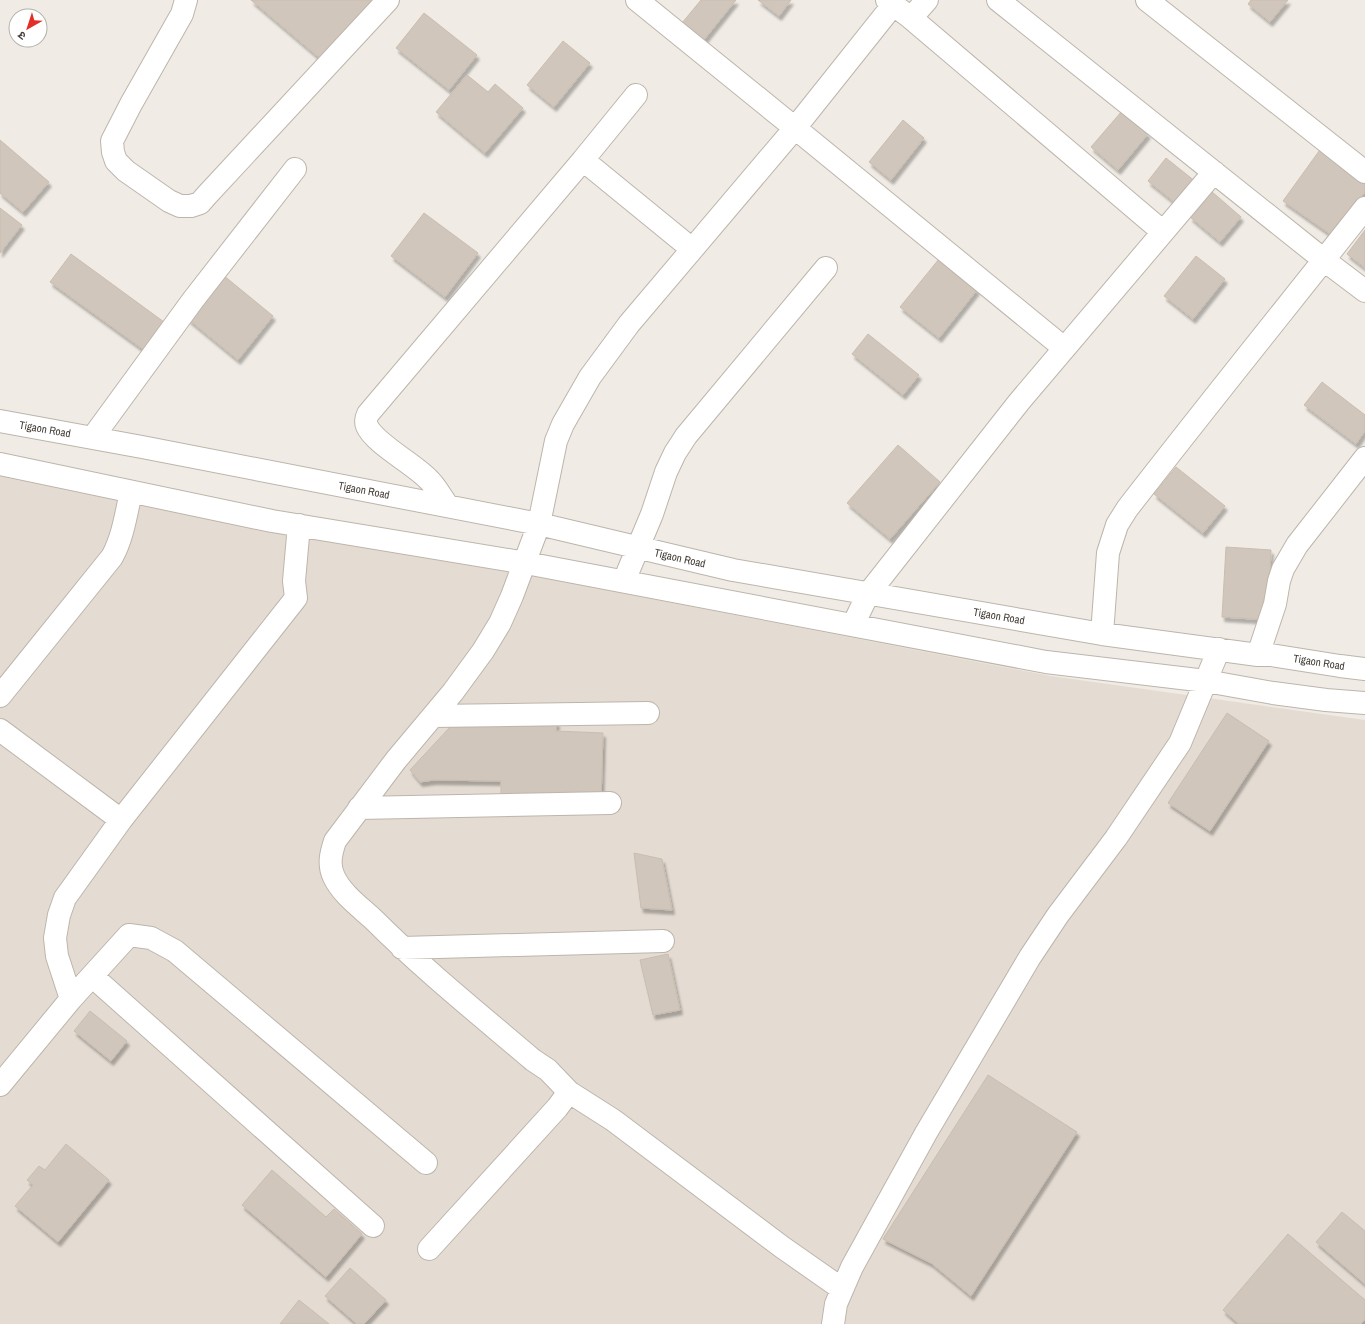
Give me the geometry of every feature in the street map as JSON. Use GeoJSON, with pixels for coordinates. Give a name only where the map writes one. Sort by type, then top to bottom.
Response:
{"type":"FeatureCollection","features":[{"type":"Feature","properties":{"kind":"street"},"geometry":{"type":"LineString","coordinates":[[186,0],[182,14],[131,104],[112,141],[116,161],[126,171],[169,201],[180,206],[191,206],[200,203],[388,0]]}},
{"type":"Feature","properties":{"kind":"street"},"geometry":{"type":"LineString","coordinates":[[637,0],[1064,348]]}},
{"type":"Feature","properties":{"kind":"street"},"geometry":{"type":"LineString","coordinates":[[911,18],[927,0]]}},
{"type":"Feature","properties":{"kind":"street"},"geometry":{"type":"LineString","coordinates":[[998,0],[1365,291]]}},
{"type":"Feature","properties":{"kind":"street"},"geometry":{"type":"LineString","coordinates":[[1147,0],[1365,172]]}},
{"type":"Feature","properties":{"kind":"street"},"geometry":{"type":"LineString","coordinates":[[842,1289],[776,1242],[613,1120],[569,1092],[548,1070],[533,1060],[402,948],[342,890],[334,877],[330,866],[334,842],[396,760],[453,692],[483,651],[500,623],[526,563],[539,524],[556,441],[566,418],[590,376],[629,324],[794,128],[890,2],[911,18],[1163,232]]}},
{"type":"Feature","properties":{"kind":"street"},"geometry":{"type":"LineString","coordinates":[[448,506],[435,485],[427,477],[378,440],[370,431],[366,420],[368,414],[583,160],[636,95]]}},
{"type":"Feature","properties":{"kind":"street"},"geometry":{"type":"LineString","coordinates":[[583,160],[692,250]]}},
{"type":"Feature","properties":{"kind":"street"},"geometry":{"type":"LineString","coordinates":[[92,437],[193,300],[295,170]]}},
{"type":"Feature","properties":{"kind":"street"},"geometry":{"type":"LineString","coordinates":[[853,625],[868,594],[1019,402],[1214,172]]}},
{"type":"Feature","properties":{"kind":"street"},"geometry":{"type":"LineString","coordinates":[[1102,634],[1108,553],[1117,525],[1127,509],[1199,416],[1365,208]]}},
{"type":"Feature","properties":{"kind":"street"},"geometry":{"type":"LineString","coordinates":[[624,581],[652,514],[666,472],[686,436],[826,268]]}},
{"type":"Feature","properties":{"kind":"street","name":"Tigaon Road"},"geometry":{"type":"LineString","coordinates":[[0,421],[92,437],[539,524],[733,570],[1102,634],[1258,655],[1270,655],[1365,669]]}},
{"type":"Feature","properties":{"kind":"street"},"geometry":{"type":"LineString","coordinates":[[1258,655],[1275,604],[1279,581],[1288,559],[1297,545],[1365,458]]}},
{"type":"Feature","properties":{"kind":"street"},"geometry":{"type":"LineString","coordinates":[[0,464],[272,521],[526,563],[1046,662],[1206,681],[1274,693],[1326,700],[1365,703]]}},
{"type":"Feature","properties":{"kind":"street"},"geometry":{"type":"LineString","coordinates":[[0,696],[112,557],[118,547],[131,492]]}},
{"type":"Feature","properties":{"kind":"street"},"geometry":{"type":"LineString","coordinates":[[71,999],[57,956],[55,938],[59,915],[65,898],[121,820],[296,598],[294,581],[299,525]]}},
{"type":"Feature","properties":{"kind":"street"},"geometry":{"type":"LineString","coordinates":[[833,1324],[836,1304],[852,1267],[926,1133],[1030,957],[1054,921],[1116,838],[1180,743],[1219,649]]}},
{"type":"Feature","properties":{"kind":"street"},"geometry":{"type":"LineString","coordinates":[[433,716],[648,713]]}},
{"type":"Feature","properties":{"kind":"street"},"geometry":{"type":"LineString","coordinates":[[0,730],[121,820]]}},
{"type":"Feature","properties":{"kind":"street"},"geometry":{"type":"LineString","coordinates":[[360,808],[610,803]]}},
{"type":"Feature","properties":{"kind":"street"},"geometry":{"type":"LineString","coordinates":[[0,1084],[71,999],[129,935],[151,938],[175,951],[426,1163]]}},
{"type":"Feature","properties":{"kind":"street"},"geometry":{"type":"LineString","coordinates":[[402,948],[663,941]]}},
{"type":"Feature","properties":{"kind":"street"},"geometry":{"type":"LineString","coordinates":[[92,976],[373,1226]]}},
{"type":"Feature","properties":{"kind":"street"},"geometry":{"type":"LineString","coordinates":[[429,1249],[558,1108],[569,1092]]}},
{"type":"Feature","properties":{"kind":"shaded area"},"geometry":{"type":"Polygon","coordinates":[[[0,473],[1051,676],[1365,720],[1365,1324],[0,1324],[0,473]]]}},
{"type":"Feature","properties":{"kind":"building"},"geometry":{"type":"Polygon","coordinates":[[[251,0],[373,0],[323,61],[251,0]]]}},
{"type":"Feature","properties":{"kind":"building"},"geometry":{"type":"Polygon","coordinates":[[[701,0],[736,0],[703,41],[682,23],[701,0]]]}},
{"type":"Feature","properties":{"kind":"building"},"geometry":{"type":"Polygon","coordinates":[[[758,0],[791,0],[779,16],[758,0]]]}},
{"type":"Feature","properties":{"kind":"building"},"geometry":{"type":"Polygon","coordinates":[[[1251,0],[1288,0],[1270,22],[1248,4],[1251,0]]]}},
{"type":"Feature","properties":{"kind":"building"},"geometry":{"type":"Polygon","coordinates":[[[424,13],[477,55],[449,90],[396,48],[424,13]]]}},
{"type":"Feature","properties":{"kind":"building"},"geometry":{"type":"Polygon","coordinates":[[[563,41],[590,63],[554,107],[527,85],[563,41]]]}},
{"type":"Feature","properties":{"kind":"building"},"geometry":{"type":"Polygon","coordinates":[[[467,75],[488,92],[495,84],[523,108],[485,153],[436,112],[467,75]]]}},
{"type":"Feature","properties":{"kind":"building"},"geometry":{"type":"Polygon","coordinates":[[[1122,111],[1148,134],[1118,170],[1091,147],[1122,111]]]}},
{"type":"Feature","properties":{"kind":"building"},"geometry":{"type":"Polygon","coordinates":[[[903,120],[924,138],[891,180],[869,162],[903,120]]]}},
{"type":"Feature","properties":{"kind":"building"},"geometry":{"type":"Polygon","coordinates":[[[0,140],[49,182],[23,212],[0,193],[0,140]]]}},
{"type":"Feature","properties":{"kind":"building"},"geometry":{"type":"Polygon","coordinates":[[[1322,147],[1365,178],[1365,192],[1333,236],[1283,201],[1322,147]]]}},
{"type":"Feature","properties":{"kind":"building"},"geometry":{"type":"Polygon","coordinates":[[[1166,158],[1196,182],[1178,205],[1148,181],[1166,158]]]}},
{"type":"Feature","properties":{"kind":"building"},"geometry":{"type":"Polygon","coordinates":[[[1211,191],[1241,217],[1220,242],[1190,217],[1211,191]]]}},
{"type":"Feature","properties":{"kind":"building"},"geometry":{"type":"Polygon","coordinates":[[[0,208],[22,225],[0,253],[0,208]]]}},
{"type":"Feature","properties":{"kind":"building"},"geometry":{"type":"Polygon","coordinates":[[[424,213],[478,253],[445,297],[391,256],[424,213]]]}},
{"type":"Feature","properties":{"kind":"building"},"geometry":{"type":"Polygon","coordinates":[[[1365,230],[1365,268],[1347,254],[1365,230]]]}},
{"type":"Feature","properties":{"kind":"building"},"geometry":{"type":"Polygon","coordinates":[[[71,254],[164,322],[144,350],[50,282],[71,254]]]}},
{"type":"Feature","properties":{"kind":"building"},"geometry":{"type":"Polygon","coordinates":[[[1196,256],[1225,279],[1193,319],[1164,296],[1196,256]]]}},
{"type":"Feature","properties":{"kind":"building"},"geometry":{"type":"Polygon","coordinates":[[[939,259],[977,290],[939,338],[900,307],[939,259]]]}},
{"type":"Feature","properties":{"kind":"building"},"geometry":{"type":"Polygon","coordinates":[[[223,275],[273,316],[238,360],[188,319],[223,275]]]}},
{"type":"Feature","properties":{"kind":"building"},"geometry":{"type":"Polygon","coordinates":[[[868,334],[919,375],[903,395],[852,354],[868,334]]]}},
{"type":"Feature","properties":{"kind":"building"},"geometry":{"type":"Polygon","coordinates":[[[1322,382],[1365,415],[1365,431],[1356,444],[1304,405],[1322,382]]]}},
{"type":"Feature","properties":{"kind":"building"},"geometry":{"type":"Polygon","coordinates":[[[898,445],[940,482],[890,539],[847,503],[898,445]]]}},
{"type":"Feature","properties":{"kind":"building"},"geometry":{"type":"Polygon","coordinates":[[[1176,467],[1225,506],[1203,533],[1154,494],[1176,467]]]}},
{"type":"Feature","properties":{"kind":"building"},"geometry":{"type":"Polygon","coordinates":[[[1226,547],[1271,550],[1268,620],[1222,617],[1226,547]]]}},
{"type":"Feature","properties":{"kind":"building"},"geometry":{"type":"Polygon","coordinates":[[[1227,713],[1269,741],[1210,831],[1168,803],[1227,713]]]}},
{"type":"Feature","properties":{"kind":"building"},"geometry":{"type":"Polygon","coordinates":[[[557,722],[556,731],[603,733],[601,802],[501,800],[501,781],[434,780],[420,782],[410,770],[451,726],[557,722]]]}},
{"type":"Feature","properties":{"kind":"building"},"geometry":{"type":"Polygon","coordinates":[[[634,853],[662,859],[672,910],[641,908],[634,853]]]}},
{"type":"Feature","properties":{"kind":"building"},"geometry":{"type":"Polygon","coordinates":[[[668,954],[680,1010],[653,1015],[640,960],[668,954]]]}},
{"type":"Feature","properties":{"kind":"building"},"geometry":{"type":"Polygon","coordinates":[[[90,1011],[127,1041],[111,1061],[74,1031],[90,1011]]]}},
{"type":"Feature","properties":{"kind":"building"},"geometry":{"type":"Polygon","coordinates":[[[988,1075],[1077,1132],[971,1296],[931,1263],[883,1239],[988,1075]]]}},
{"type":"Feature","properties":{"kind":"building"},"geometry":{"type":"Polygon","coordinates":[[[66,1144],[109,1180],[58,1242],[15,1206],[33,1185],[27,1180],[39,1166],[45,1170],[66,1144]]]}},
{"type":"Feature","properties":{"kind":"building"},"geometry":{"type":"Polygon","coordinates":[[[272,1170],[326,1217],[334,1209],[362,1234],[326,1277],[242,1205],[272,1170]]]}},
{"type":"Feature","properties":{"kind":"building"},"geometry":{"type":"Polygon","coordinates":[[[1342,1212],[1365,1231],[1365,1284],[1316,1242],[1342,1212]]]}},
{"type":"Feature","properties":{"kind":"building"},"geometry":{"type":"Polygon","coordinates":[[[1288,1234],[1365,1300],[1365,1319],[1361,1324],[1239,1324],[1223,1310],[1288,1234]]]}},
{"type":"Feature","properties":{"kind":"building"},"geometry":{"type":"Polygon","coordinates":[[[350,1268],[386,1300],[364,1324],[357,1324],[325,1296],[350,1268]]]}},
{"type":"Feature","properties":{"kind":"building"},"geometry":{"type":"Polygon","coordinates":[[[299,1300],[329,1324],[280,1324],[299,1300]]]}}]}
